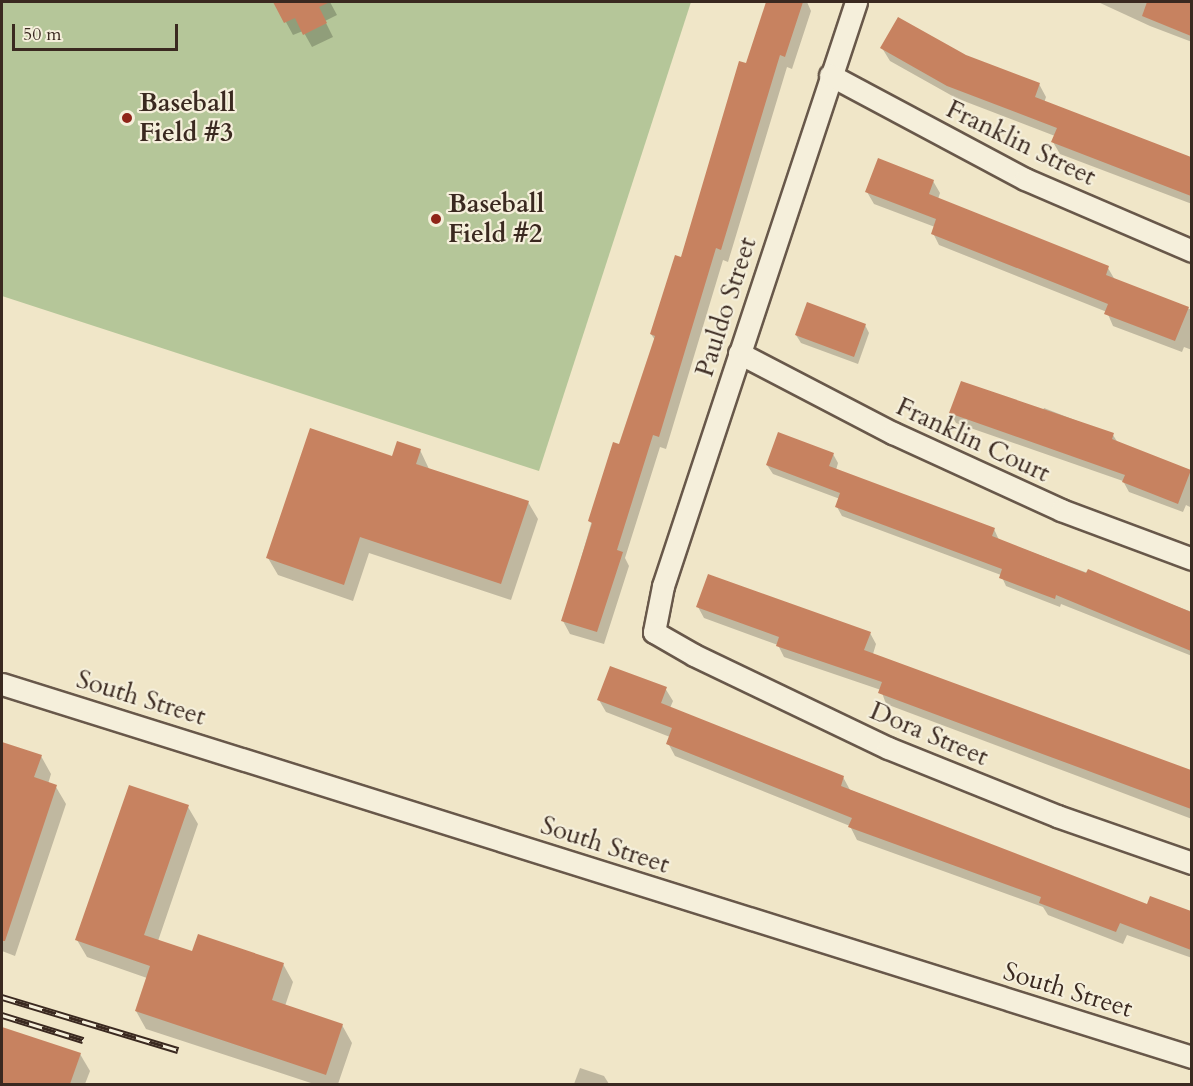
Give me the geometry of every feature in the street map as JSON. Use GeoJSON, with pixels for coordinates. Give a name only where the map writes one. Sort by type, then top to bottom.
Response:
{"type":"FeatureCollection","features":[{"type":"Feature","properties":{"kind":"street","name":"Pauldo Street"},"geometry":{"type":"LineString","coordinates":[[654,632],[663,586],[856,2]]}},
{"type":"Feature","properties":{"kind":"street","name":"Franklin Street"},"geometry":{"type":"LineString","coordinates":[[830,75],[1025,179],[1191,251]]}},
{"type":"Feature","properties":{"kind":"street","name":"Franklin Court"},"geometry":{"type":"LineString","coordinates":[[739,353],[893,433],[1061,510],[1191,559]]}},
{"type":"Feature","properties":{"kind":"street","name":"Dora Street"},"geometry":{"type":"LineString","coordinates":[[654,632],[694,655],[888,748],[1057,816],[1191,863]]}},
{"type":"Feature","properties":{"kind":"street","name":"South Street"},"geometry":{"type":"LineString","coordinates":[[2,684],[1191,1057]]}},
{"type":"Feature","properties":{"kind":"green space"},"geometry":{"type":"Polygon","coordinates":[[[2,2],[691,2],[539,471],[2,296],[2,2]]]}},
{"type":"Feature","properties":{"kind":"building"},"geometry":{"type":"Polygon","coordinates":[[[273,2],[330,2],[319,7],[327,23],[303,35],[295,18],[284,23],[273,2]]]}},
{"type":"Feature","properties":{"kind":"building"},"geometry":{"type":"Polygon","coordinates":[[[766,2],[803,2],[785,57],[780,55],[721,250],[716,248],[659,437],[653,435],[617,550],[623,552],[597,632],[561,621],[592,523],[588,521],[613,442],[619,444],[655,336],[650,334],[675,255],[681,257],[739,61],[746,63],[766,2]]]}},
{"type":"Feature","properties":{"kind":"building"},"geometry":{"type":"Polygon","coordinates":[[[1147,2],[1191,2],[1191,36],[1142,16],[1147,2]]]}},
{"type":"Feature","properties":{"kind":"building"},"geometry":{"type":"Polygon","coordinates":[[[898,17],[966,55],[1040,83],[1035,97],[1191,157],[1191,196],[1051,142],[1057,128],[947,86],[880,48],[898,17]]]}},
{"type":"Feature","properties":{"kind":"building"},"geometry":{"type":"Polygon","coordinates":[[[878,158],[934,180],[929,194],[1109,266],[1106,275],[1189,307],[1175,341],[1104,314],[1108,304],[931,234],[936,219],[865,192],[878,158]]]}},
{"type":"Feature","properties":{"kind":"building"},"geometry":{"type":"Polygon","coordinates":[[[807,302],[866,324],[854,357],[795,335],[807,302]]]}},
{"type":"Feature","properties":{"kind":"building"},"geometry":{"type":"Polygon","coordinates":[[[961,381],[1114,433],[1112,439],[1191,470],[1178,504],[1122,482],[1125,475],[949,413],[961,381]]]}},
{"type":"Feature","properties":{"kind":"building"},"geometry":{"type":"Polygon","coordinates":[[[310,428],[392,456],[397,441],[421,449],[416,464],[529,501],[501,584],[360,537],[344,585],[266,558],[310,428]]]}},
{"type":"Feature","properties":{"kind":"building"},"geometry":{"type":"Polygon","coordinates":[[[778,432],[834,453],[829,466],[995,528],[992,536],[1086,573],[1088,569],[1191,612],[1191,651],[1056,595],[1055,599],[999,578],[1002,569],[835,507],[840,493],[766,465],[778,432]]]}},
{"type":"Feature","properties":{"kind":"building"},"geometry":{"type":"Polygon","coordinates":[[[708,574],[871,632],[864,650],[1191,770],[1191,809],[878,693],[882,682],[776,646],[779,637],[696,607],[708,574]]]}},
{"type":"Feature","properties":{"kind":"building"},"geometry":{"type":"Polygon","coordinates":[[[610,666],[667,687],[661,703],[844,776],[841,786],[1147,904],[1150,896],[1191,911],[1191,950],[1120,923],[1116,932],[1039,903],[1041,897],[848,827],[852,818],[666,744],[672,728],[597,700],[610,666]]]}},
{"type":"Feature","properties":{"kind":"building"},"geometry":{"type":"Polygon","coordinates":[[[2,742],[42,755],[34,777],[57,785],[5,941],[2,941],[2,742]]]}},
{"type":"Feature","properties":{"kind":"building"},"geometry":{"type":"Polygon","coordinates":[[[129,785],[189,805],[144,935],[192,951],[198,934],[284,963],[272,1000],[343,1024],[326,1075],[135,1011],[150,966],[75,940],[129,785]]]}},
{"type":"Feature","properties":{"kind":"building"},"geometry":{"type":"Polygon","coordinates":[[[2,1027],[81,1053],[70,1084],[2,1084],[2,1027]]]}},
{"type":"Feature","properties":{"kind":"railway"},"geometry":{"type":"LineString","coordinates":[[2,997],[178,1050]]}},
{"type":"Feature","properties":{"kind":"railway"},"geometry":{"type":"LineString","coordinates":[[2,1015],[83,1040]]}},
{"type":"Feature","properties":{"kind":"place","name":"Baseball Field #3"},"geometry":{"type":"Point","coordinates":[127,118]}},
{"type":"Feature","properties":{"kind":"place","name":"Baseball Field #2"},"geometry":{"type":"Point","coordinates":[436,219]}}]}
